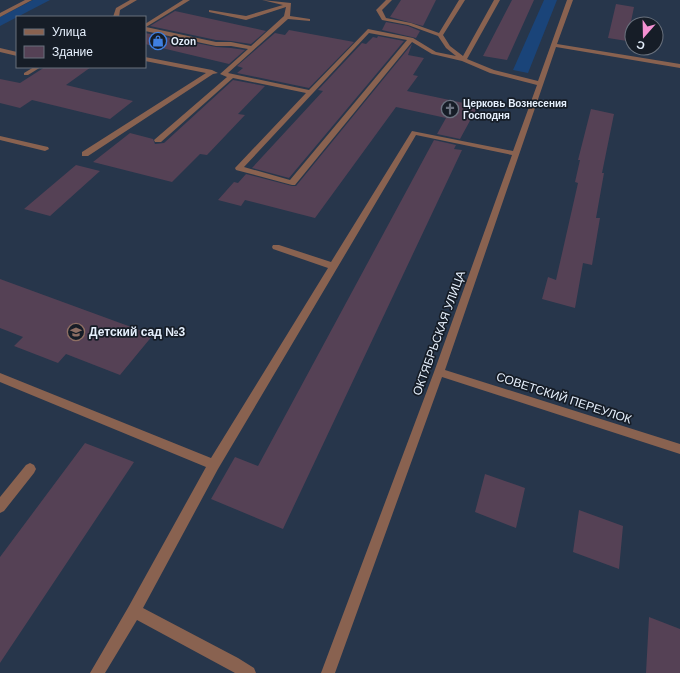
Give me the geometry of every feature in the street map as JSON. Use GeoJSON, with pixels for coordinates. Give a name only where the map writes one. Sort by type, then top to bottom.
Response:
{"type":"FeatureCollection","features":[{"type":"Feature","properties":{"kind":"street"},"geometry":{"type":"LineString","coordinates":[[0,15],[29,0]]}},
{"type":"Feature","properties":{"kind":"street"},"geometry":{"type":"LineString","coordinates":[[116,16],[118,9],[134,0]]}},
{"type":"Feature","properties":{"kind":"street"},"geometry":{"type":"LineString","coordinates":[[146,25],[187,0]]}},
{"type":"Feature","properties":{"kind":"street"},"geometry":{"type":"LineString","coordinates":[[265,0],[289,4]]}},
{"type":"Feature","properties":{"kind":"street"},"geometry":{"type":"LineString","coordinates":[[389,0],[379,10],[384,19],[409,24],[440,35],[448,47],[464,60]]}},
{"type":"Feature","properties":{"kind":"street"},"geometry":{"type":"LineString","coordinates":[[440,35],[462,0]]}},
{"type":"Feature","properties":{"kind":"street"},"geometry":{"type":"LineString","coordinates":[[464,60],[497,0]]}},
{"type":"Feature","properties":{"kind":"street","name":"ОКТЯБРЬСКАЯ УЛИЦА"},"geometry":{"type":"LineString","coordinates":[[328,673],[439,372],[570,0]]}},
{"type":"Feature","properties":{"kind":"street"},"geometry":{"type":"LineString","coordinates":[[212,11],[246,18],[289,4]]}},
{"type":"Feature","properties":{"kind":"street"},"geometry":{"type":"LineString","coordinates":[[223,74],[287,16],[289,4]]}},
{"type":"Feature","properties":{"kind":"street"},"geometry":{"type":"LineString","coordinates":[[287,16],[308,20]]}},
{"type":"Feature","properties":{"kind":"street"},"geometry":{"type":"LineString","coordinates":[[146,29],[216,44],[231,44],[252,48]]}},
{"type":"Feature","properties":{"kind":"street"},"geometry":{"type":"LineString","coordinates":[[411,39],[292,183],[239,168],[368,32],[411,39],[434,53],[464,60],[483,69],[510,77],[541,84]]}},
{"type":"Feature","properties":{"kind":"street"},"geometry":{"type":"LineString","coordinates":[[554,45],[680,66]]}},
{"type":"Feature","properties":{"kind":"street"},"geometry":{"type":"LineString","coordinates":[[0,50],[16,54]]}},
{"type":"Feature","properties":{"kind":"street"},"geometry":{"type":"LineString","coordinates":[[146,59],[311,92]]}},
{"type":"Feature","properties":{"kind":"street"},"geometry":{"type":"LineString","coordinates":[[26,74],[36,68]]}},
{"type":"Feature","properties":{"kind":"street"},"geometry":{"type":"LineString","coordinates":[[85,154],[212,72]]}},
{"type":"Feature","properties":{"kind":"street"},"geometry":{"type":"LineString","coordinates":[[158,140],[231,76]]}},
{"type":"Feature","properties":{"kind":"street"},"geometry":{"type":"LineString","coordinates":[[96,673],[134,611],[214,466],[414,132],[516,154]]}},
{"type":"Feature","properties":{"kind":"street"},"geometry":{"type":"LineString","coordinates":[[0,138],[44,149]]}},
{"type":"Feature","properties":{"kind":"street"},"geometry":{"type":"LineString","coordinates":[[276,247],[333,266]]}},
{"type":"Feature","properties":{"kind":"street","name":"СОВЕТСКИЙ ПЕРЕУЛОК"},"geometry":{"type":"LineString","coordinates":[[439,372],[680,449]]}},
{"type":"Feature","properties":{"kind":"street"},"geometry":{"type":"LineString","coordinates":[[0,377],[214,466]]}},
{"type":"Feature","properties":{"kind":"street"},"geometry":{"type":"LineString","coordinates":[[0,507],[30,470]]}},
{"type":"Feature","properties":{"kind":"street"},"geometry":{"type":"LineString","coordinates":[[134,611],[233,663],[249,673]]}},
{"type":"Feature","properties":{"kind":"shaded area"},"geometry":{"type":"Polygon","coordinates":[[[33,0],[50,0],[19,16],[16,16],[16,18],[0,26],[0,17],[33,0]]]}},
{"type":"Feature","properties":{"kind":"shaded area"},"geometry":{"type":"Polygon","coordinates":[[[544,0],[557,0],[528,73],[513,70],[544,0]]]}},
{"type":"Feature","properties":{"kind":"building"},"geometry":{"type":"Polygon","coordinates":[[[401,0],[436,0],[423,26],[390,17],[401,0]]]}},
{"type":"Feature","properties":{"kind":"building"},"geometry":{"type":"Polygon","coordinates":[[[512,0],[534,0],[507,60],[483,56],[512,0]]]}},
{"type":"Feature","properties":{"kind":"building"},"geometry":{"type":"Polygon","coordinates":[[[616,4],[634,7],[632,16],[624,16],[624,41],[608,38],[616,4]]]}},
{"type":"Feature","properties":{"kind":"building"},"geometry":{"type":"Polygon","coordinates":[[[175,11],[266,31],[251,44],[216,40],[150,26],[175,11]]]}},
{"type":"Feature","properties":{"kind":"building"},"geometry":{"type":"Polygon","coordinates":[[[386,22],[408,26],[420,31],[416,38],[382,30],[386,22]]]}},
{"type":"Feature","properties":{"kind":"building"},"geometry":{"type":"Polygon","coordinates":[[[289,30],[354,42],[309,88],[237,73],[243,68],[237,66],[275,33],[285,35],[289,30]]]}},
{"type":"Feature","properties":{"kind":"building"},"geometry":{"type":"Polygon","coordinates":[[[146,33],[216,47],[245,50],[229,64],[146,44],[146,33]]]}},
{"type":"Feature","properties":{"kind":"building"},"geometry":{"type":"Polygon","coordinates":[[[378,36],[404,41],[289,178],[252,168],[323,91],[318,90],[362,43],[366,44],[373,37],[377,38],[378,36]]]}},
{"type":"Feature","properties":{"kind":"building"},"geometry":{"type":"Polygon","coordinates":[[[412,44],[408,55],[424,58],[413,75],[418,76],[407,91],[478,106],[460,139],[437,134],[446,118],[396,107],[315,218],[245,200],[241,206],[218,200],[234,182],[238,183],[246,174],[296,186],[412,44]]]}},
{"type":"Feature","properties":{"kind":"building"},"geometry":{"type":"Polygon","coordinates":[[[43,68],[90,68],[66,85],[133,101],[110,119],[32,100],[20,108],[0,103],[0,79],[20,83],[43,68]]]}},
{"type":"Feature","properties":{"kind":"building"},"geometry":{"type":"Polygon","coordinates":[[[233,80],[265,86],[238,114],[245,115],[207,155],[200,154],[172,182],[93,162],[130,133],[153,139],[155,144],[164,143],[233,80]]]}},
{"type":"Feature","properties":{"kind":"building"},"geometry":{"type":"Polygon","coordinates":[[[591,109],[614,114],[602,173],[604,173],[596,218],[600,218],[592,265],[583,263],[575,308],[542,299],[548,277],[556,280],[578,183],[575,182],[580,160],[578,160],[591,109]]]}},
{"type":"Feature","properties":{"kind":"building"},"geometry":{"type":"Polygon","coordinates":[[[434,140],[456,145],[454,149],[462,150],[283,529],[211,499],[235,457],[258,466],[434,140]]]}},
{"type":"Feature","properties":{"kind":"building"},"geometry":{"type":"Polygon","coordinates":[[[76,165],[100,171],[50,216],[24,209],[76,165]]]}},
{"type":"Feature","properties":{"kind":"building","name":"Детский сад №3"},"geometry":{"type":"Polygon","coordinates":[[[0,279],[153,335],[120,375],[66,354],[58,363],[14,346],[23,337],[0,328],[0,279]]]}},
{"type":"Feature","properties":{"kind":"building"},"geometry":{"type":"Polygon","coordinates":[[[85,443],[134,462],[0,663],[0,557],[85,443]]]}},
{"type":"Feature","properties":{"kind":"building"},"geometry":{"type":"Polygon","coordinates":[[[485,474],[525,488],[516,528],[475,512],[485,474]]]}},
{"type":"Feature","properties":{"kind":"building"},"geometry":{"type":"Polygon","coordinates":[[[579,510],[623,526],[619,569],[573,552],[579,510]]]}},
{"type":"Feature","properties":{"kind":"building"},"geometry":{"type":"Polygon","coordinates":[[[649,617],[680,629],[680,673],[646,673],[649,617]]]}},
{"type":"Feature","properties":{"kind":"place","name":"Ozon"},"geometry":{"type":"Point","coordinates":[158,41]}},
{"type":"Feature","properties":{"kind":"place","name":"Церковь Вознесения Господня"},"geometry":{"type":"Point","coordinates":[450,109]}},
{"type":"Feature","properties":{"kind":"place","name":"Детский сад №3"},"geometry":{"type":"Point","coordinates":[76,332]}}]}
